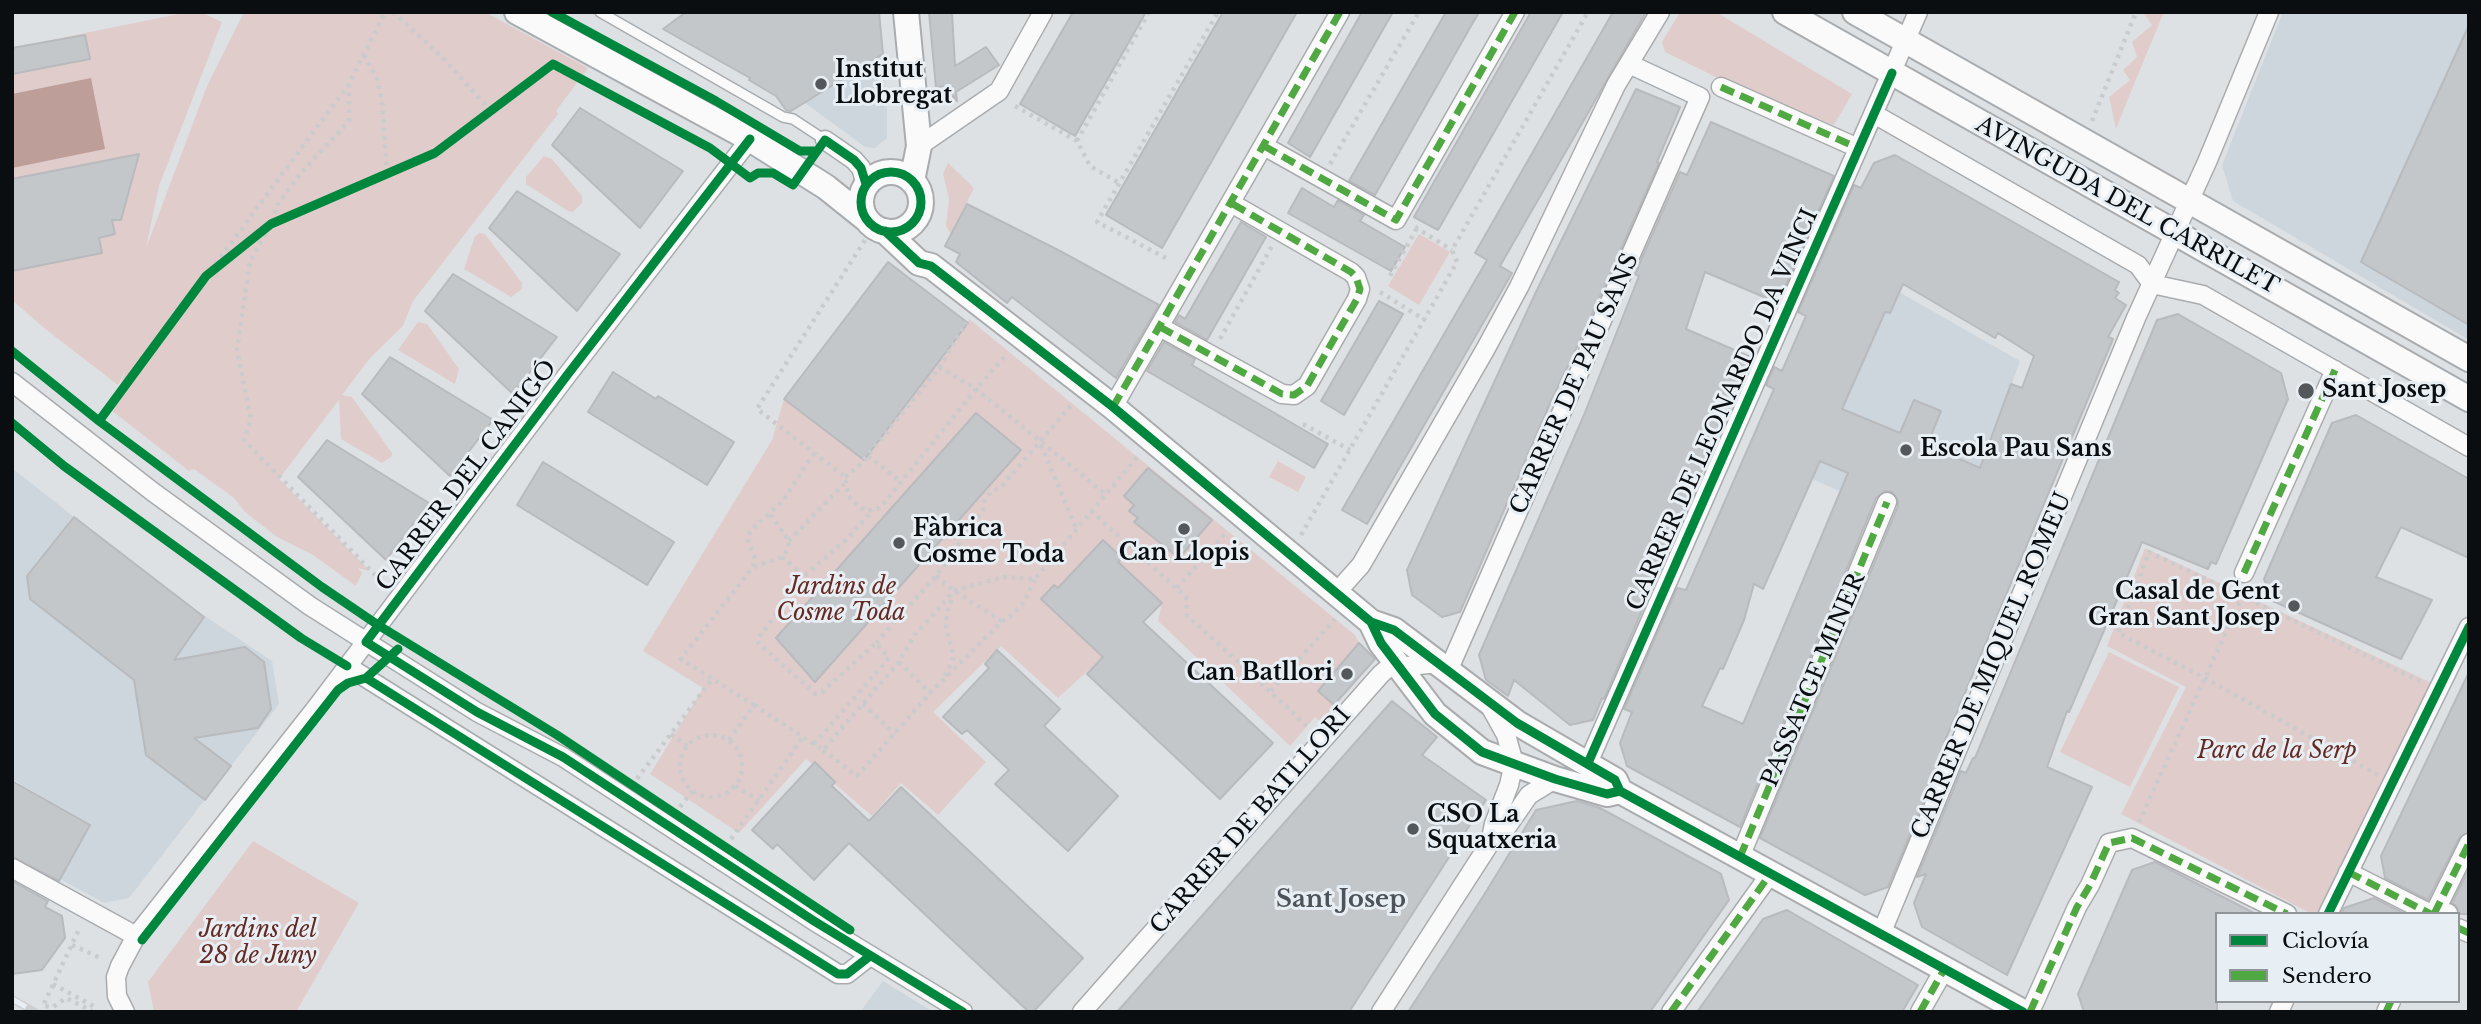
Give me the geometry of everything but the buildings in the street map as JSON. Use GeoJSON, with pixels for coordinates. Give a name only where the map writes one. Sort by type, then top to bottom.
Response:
{"type":"FeatureCollection","features":[{"type":"Feature","properties":{"kind":"street"},"geometry":{"type":"LineString","coordinates":[[517,12],[750,139],[826,187],[872,230],[919,263],[931,266],[1113,407],[1371,622],[1394,631],[1517,723],[1615,780],[1614,793]]}},
{"type":"Feature","properties":{"kind":"street"},"geometry":{"type":"LineString","coordinates":[[906,12],[919,146]]}},
{"type":"Feature","properties":{"kind":"street"},"geometry":{"type":"LineString","coordinates":[[903,176],[919,146],[999,91],[1043,12]]}},
{"type":"Feature","properties":{"kind":"street"},"geometry":{"type":"LineString","coordinates":[[1113,407],[1340,12]]}},
{"type":"Feature","properties":{"kind":"street"},"geometry":{"type":"LineString","coordinates":[[1264,146],[1396,220],[1515,12]]}},
{"type":"Feature","properties":{"kind":"street"},"geometry":{"type":"LineString","coordinates":[[1336,593],[1361,565],[1485,350],[1629,64],[1660,12]]}},
{"type":"Feature","properties":{"kind":"street","name":"AVINGUDA DEL CARRILET"},"geometry":{"type":"LineString","coordinates":[[1785,12],[2469,399]]}},
{"type":"Feature","properties":{"kind":"street","name":"AVINGUDA DEL CARRILET"},"geometry":{"type":"LineString","coordinates":[[1856,12],[2469,359]]}},
{"type":"Feature","properties":{"kind":"street","name":"CARRER DE LEONARDO DA VINCI"},"geometry":{"type":"LineString","coordinates":[[1588,763],[1918,12]]}},
{"type":"Feature","properties":{"kind":"street","name":"CARRER DE MIQUEL ROMEU"},"geometry":{"type":"LineString","coordinates":[[1881,934],[2152,284],[2190,201],[2269,12]]}},
{"type":"Feature","properties":{"kind":"street","name":"CARRER DE PAU SANS"},"geometry":{"type":"LineString","coordinates":[[1443,667],[1700,97],[1629,64]]}},
{"type":"Feature","properties":{"kind":"street"},"geometry":{"type":"LineString","coordinates":[[1721,87],[1849,145]]}},
{"type":"Feature","properties":{"kind":"street","name":"AVINGUDA DEL CARRILET"},"geometry":{"type":"LineString","coordinates":[[1874,114],[2138,265],[2152,284],[2203,295],[2469,447]]}},
{"type":"Feature","properties":{"kind":"street"},"geometry":{"type":"LineString","coordinates":[[903,176],[905,151],[915,120]]}},
{"type":"Feature","properties":{"kind":"street","name":"CARRER DEL CANIGÓ"},"geometry":{"type":"LineString","coordinates":[[123,1010],[117,996],[116,977],[136,936],[366,642],[750,139]]}},
{"type":"Feature","properties":{"kind":"street"},"geometry":{"type":"LineString","coordinates":[[825,140],[860,168],[865,187],[862,208],[872,230]]}},
{"type":"Feature","properties":{"kind":"street"},"geometry":{"type":"LineString","coordinates":[[826,187],[841,190],[865,187],[874,177],[884,172],[903,176],[919,191],[921,203],[917,215],[908,227],[897,231],[872,230]]}},
{"type":"Feature","properties":{"kind":"street"},"geometry":{"type":"LineString","coordinates":[[1160,327],[1282,394],[1294,395],[1307,386],[1357,299],[1360,289],[1356,277],[1350,272],[1231,203]]}},
{"type":"Feature","properties":{"kind":"street"},"geometry":{"type":"LineString","coordinates":[[917,215],[918,234],[931,266]]}},
{"type":"Feature","properties":{"kind":"street"},"geometry":{"type":"LineString","coordinates":[[2244,573],[2335,370]]}},
{"type":"Feature","properties":{"kind":"street"},"geometry":{"type":"LineString","coordinates":[[12,382],[75,433],[310,606],[477,712],[573,763],[870,956],[963,1012]]}},
{"type":"Feature","properties":{"kind":"street","name":"PASSATGE MINER"},"geometry":{"type":"LineString","coordinates":[[1740,857],[1887,502]]}},
{"type":"Feature","properties":{"kind":"street"},"geometry":{"type":"LineString","coordinates":[[1371,622],[1381,643],[1435,714],[1482,752],[1555,779],[1614,793],[1771,873],[2023,1012]]}},
{"type":"Feature","properties":{"kind":"street"},"geometry":{"type":"LineString","coordinates":[[2329,912],[2469,627]]}},
{"type":"Feature","properties":{"kind":"street"},"geometry":{"type":"LineString","coordinates":[[347,666],[838,974],[846,974],[870,956]]}},
{"type":"Feature","properties":{"kind":"street","name":"CARRER DE BATLLORI"},"geometry":{"type":"LineString","coordinates":[[1082,1012],[1381,674],[1388,668],[1443,667]]}},
{"type":"Feature","properties":{"kind":"street"},"geometry":{"type":"LineString","coordinates":[[1381,1012],[1490,842],[1509,785],[1514,762],[1499,719],[1483,698]]}},
{"type":"Feature","properties":{"kind":"street"},"geometry":{"type":"LineString","coordinates":[[1490,842],[1504,831],[1529,795],[1555,779]]}},
{"type":"Feature","properties":{"kind":"street"},"geometry":{"type":"LineString","coordinates":[[2030,1012],[2109,843],[2134,834],[2283,912]]}},
{"type":"Feature","properties":{"kind":"street"},"geometry":{"type":"LineString","coordinates":[[2433,912],[2469,843]]}},
{"type":"Feature","properties":{"kind":"street"},"geometry":{"type":"LineString","coordinates":[[12,868],[136,936]]}},
{"type":"Feature","properties":{"kind":"street"},"geometry":{"type":"LineString","coordinates":[[2348,872],[2428,912]]}},
{"type":"Feature","properties":{"kind":"street"},"geometry":{"type":"LineString","coordinates":[[1671,1012],[1771,873]]}},
{"type":"Feature","properties":{"kind":"street"},"geometry":{"type":"LineString","coordinates":[[1920,1012],[1945,968]]}},
{"type":"Feature","properties":{"kind":"lane"},"geometry":{"type":"LineString","coordinates":[[600,12],[783,117],[793,119],[825,140]]}},
{"type":"Feature","properties":{"kind":"path"},"geometry":{"type":"LineString","coordinates":[[99,421],[349,84],[385,12]]}},
{"type":"Feature","properties":{"kind":"path"},"geometry":{"type":"LineString","coordinates":[[393,12],[441,56],[491,111]]}},
{"type":"Feature","properties":{"kind":"path"},"geometry":{"type":"LineString","coordinates":[[1077,141],[1149,12]]}},
{"type":"Feature","properties":{"kind":"path"},"geometry":{"type":"LineString","coordinates":[[1166,258],[1097,222],[1218,12]]}},
{"type":"Feature","properties":{"kind":"path"},"geometry":{"type":"LineString","coordinates":[[1326,171],[1419,12]]}},
{"type":"Feature","properties":{"kind":"path"},"geometry":{"type":"LineString","coordinates":[[1452,250],[1588,12]]}},
{"type":"Feature","properties":{"kind":"path"},"geometry":{"type":"LineString","coordinates":[[2092,121],[2137,12]]}},
{"type":"Feature","properties":{"kind":"path"},"geometry":{"type":"LineString","coordinates":[[364,55],[377,79],[382,102],[387,174]]}},
{"type":"Feature","properties":{"kind":"path"},"geometry":{"type":"LineString","coordinates":[[206,276],[271,224],[435,153],[552,64]]}},
{"type":"Feature","properties":{"kind":"path"},"geometry":{"type":"LineString","coordinates":[[349,84],[349,121],[300,174],[278,204],[271,224],[250,261],[237,350],[251,419],[244,440],[380,580]]}},
{"type":"Feature","properties":{"kind":"path"},"geometry":{"type":"LineString","coordinates":[[1015,106],[1077,141],[1090,166],[1119,183]]}},
{"type":"Feature","properties":{"kind":"path"},"geometry":{"type":"LineString","coordinates":[[1301,536],[1458,262],[1452,250],[1405,221]]}},
{"type":"Feature","properties":{"kind":"path"},"geometry":{"type":"LineString","coordinates":[[1390,276],[1417,229]]}},
{"type":"Feature","properties":{"kind":"path"},"geometry":{"type":"LineString","coordinates":[[872,230],[757,409],[845,480],[848,496],[865,511],[880,508],[1009,352]]}},
{"type":"Feature","properties":{"kind":"path"},"geometry":{"type":"LineString","coordinates":[[1215,349],[1276,240]]}},
{"type":"Feature","properties":{"kind":"path"},"geometry":{"type":"LineString","coordinates":[[1380,292],[1425,320]]}},
{"type":"Feature","properties":{"kind":"path"},"geometry":{"type":"LineString","coordinates":[[753,567],[782,557],[788,549],[789,541],[868,456],[939,366],[969,319]]}},
{"type":"Feature","properties":{"kind":"path"},"geometry":{"type":"LineString","coordinates":[[939,366],[976,389],[1105,494]]}},
{"type":"Feature","properties":{"kind":"path"},"geometry":{"type":"LineString","coordinates":[[874,510],[848,538],[804,576],[757,640],[816,694],[876,643],[936,576],[983,510],[984,501],[991,492],[1001,487],[1073,403]]}},
{"type":"Feature","properties":{"kind":"path"},"geometry":{"type":"LineString","coordinates":[[90,414],[110,429]]}},
{"type":"Feature","properties":{"kind":"path"},"geometry":{"type":"LineString","coordinates":[[1303,424],[1350,450]]}},
{"type":"Feature","properties":{"kind":"path"},"geometry":{"type":"LineString","coordinates":[[1040,442],[1076,528]]}},
{"type":"Feature","properties":{"kind":"path"},"geometry":{"type":"LineString","coordinates":[[814,453],[789,493],[752,529],[747,538],[755,558],[753,567],[681,659],[814,744],[857,776],[930,693],[1024,602],[1035,579],[1138,456]]}},
{"type":"Feature","properties":{"kind":"path"},"geometry":{"type":"LineString","coordinates":[[868,456],[901,482]]}},
{"type":"Feature","properties":{"kind":"path"},"geometry":{"type":"LineString","coordinates":[[1091,511],[1177,588],[1186,597],[1187,615],[1307,726]]}},
{"type":"Feature","properties":{"kind":"path"},"geometry":{"type":"LineString","coordinates":[[770,514],[789,541]]}},
{"type":"Feature","properties":{"kind":"path"},"geometry":{"type":"LineString","coordinates":[[1177,588],[1228,530]]}},
{"type":"Feature","properties":{"kind":"path"},"geometry":{"type":"LineString","coordinates":[[2383,778],[2205,678],[2118,633],[2149,552],[2429,685]]}},
{"type":"Feature","properties":{"kind":"path"},"geometry":{"type":"LineString","coordinates":[[782,557],[804,576]]}},
{"type":"Feature","properties":{"kind":"path"},"geometry":{"type":"LineString","coordinates":[[936,576],[954,591],[1002,621]]}},
{"type":"Feature","properties":{"kind":"path"},"geometry":{"type":"LineString","coordinates":[[823,750],[899,662],[914,636],[954,591],[1002,577],[1035,579]]}},
{"type":"Feature","properties":{"kind":"path"},"geometry":{"type":"LineString","coordinates":[[942,682],[954,657],[946,627],[947,612],[954,591]]}},
{"type":"Feature","properties":{"kind":"path"},"geometry":{"type":"LineString","coordinates":[[2134,834],[2243,597]]}},
{"type":"Feature","properties":{"kind":"path"},"geometry":{"type":"LineString","coordinates":[[1271,691],[1335,619]]}},
{"type":"Feature","properties":{"kind":"path"},"geometry":{"type":"LineString","coordinates":[[814,744],[889,658],[876,643]]}},
{"type":"Feature","properties":{"kind":"path"},"geometry":{"type":"LineString","coordinates":[[899,662],[930,693]]}},
{"type":"Feature","properties":{"kind":"path"},"geometry":{"type":"LineString","coordinates":[[625,780],[637,784],[712,679]]}},
{"type":"Feature","properties":{"kind":"path"},"geometry":{"type":"LineString","coordinates":[[863,704],[895,734]]}},
{"type":"Feature","properties":{"kind":"path"},"geometry":{"type":"LineString","coordinates":[[729,740],[754,705]]}},
{"type":"Feature","properties":{"kind":"path"},"geometry":{"type":"LineString","coordinates":[[671,734],[687,746]]}},
{"type":"Feature","properties":{"kind":"path"},"geometry":{"type":"LineString","coordinates":[[713,734],[729,740],[740,754],[742,762],[740,779],[736,786],[713,798],[692,791],[684,783],[679,766],[687,746],[704,735],[713,734]]}},
{"type":"Feature","properties":{"kind":"path"},"geometry":{"type":"LineString","coordinates":[[731,839],[803,737]]}},
{"type":"Feature","properties":{"kind":"path"},"geometry":{"type":"LineString","coordinates":[[736,786],[759,800]]}},
{"type":"Feature","properties":{"kind":"path"},"geometry":{"type":"LineString","coordinates":[[682,818],[676,809],[692,791]]}},
{"type":"Feature","properties":{"kind":"path"},"geometry":{"type":"LineString","coordinates":[[53,984],[95,1007],[92,1011],[66,998],[53,1007],[43,1006],[53,984],[82,924]]}},
{"type":"Feature","properties":{"kind":"path"},"geometry":{"type":"LineString","coordinates":[[72,945],[106,960]]}},
{"type":"Feature","properties":{"kind":"shaded area","name":"Institut Llobregat"},"geometry":{"type":"Polygon","coordinates":[[[686,12],[879,12],[887,138],[875,148],[865,147],[805,103],[788,114],[773,90],[769,92],[663,29],[686,12]]]}},
{"type":"Feature","properties":{"kind":"shaded area"},"geometry":{"type":"Polygon","coordinates":[[[2283,12],[2469,12],[2469,340],[2233,201],[2222,165],[2283,12]]]}},
{"type":"Feature","properties":{"kind":"shaded area"},"geometry":{"type":"Polygon","coordinates":[[[91,78],[105,149],[12,168],[12,94],[91,78]]]}},
{"type":"Feature","properties":{"kind":"shaded area","name":"Escola Pau Sans"},"geometry":{"type":"Polygon","coordinates":[[[1899,292],[2020,361],[1981,468],[1900,505],[1876,495],[1871,505],[1812,479],[1885,312],[1889,314],[1899,292]]]}},
{"type":"Feature","properties":{"kind":"shaded area"},"geometry":{"type":"Polygon","coordinates":[[[12,468],[169,592],[272,661],[279,704],[129,898],[104,903],[60,879],[90,825],[12,779],[12,468]]]}},
{"type":"Feature","properties":{"kind":"shaded area"},"geometry":{"type":"Polygon","coordinates":[[[883,981],[933,1012],[860,1012],[883,981]]]}},
{"type":"Feature","properties":{"kind":"green space"},"geometry":{"type":"Polygon","coordinates":[[[188,12],[201,12],[222,22],[159,186],[146,248],[207,86],[244,12],[485,12],[588,68],[556,111],[558,114],[413,301],[403,326],[371,357],[342,395],[352,397],[392,456],[382,463],[341,439],[339,400],[279,479],[370,571],[358,568],[362,573],[356,586],[313,555],[277,537],[245,512],[234,498],[194,469],[189,471],[111,410],[126,369],[118,385],[12,300],[12,48],[188,12]]]}},
{"type":"Feature","properties":{"kind":"green space"},"geometry":{"type":"Polygon","coordinates":[[[1680,12],[1716,12],[1852,94],[1834,125],[1720,79],[1665,52],[1662,42],[1680,12]]]}},
{"type":"Feature","properties":{"kind":"green space"},"geometry":{"type":"Polygon","coordinates":[[[2164,12],[2116,129],[2109,97],[2130,80],[2123,70],[2137,57],[2132,42],[2152,25],[2143,13],[2164,12]]]}},
{"type":"Feature","properties":{"kind":"green space"},"geometry":{"type":"Polygon","coordinates":[[[544,156],[552,159],[582,196],[582,203],[573,212],[526,184],[526,177],[544,156]]]}},
{"type":"Feature","properties":{"kind":"green space"},"geometry":{"type":"Polygon","coordinates":[[[948,163],[974,188],[951,235],[946,226],[949,199],[943,174],[948,163]]]}},
{"type":"Feature","properties":{"kind":"green space"},"geometry":{"type":"Polygon","coordinates":[[[485,234],[522,283],[522,289],[511,297],[464,269],[475,236],[485,234]]]}},
{"type":"Feature","properties":{"kind":"green space"},"geometry":{"type":"Polygon","coordinates":[[[1419,234],[1450,252],[1419,305],[1388,286],[1419,234]]]}},
{"type":"Feature","properties":{"kind":"green space","name":"Jardins de Cosme Toda"},"geometry":{"type":"Polygon","coordinates":[[[969,319],[1355,635],[1359,643],[1319,691],[1338,709],[1324,725],[1315,717],[1290,746],[1158,621],[1162,603],[1114,566],[1122,558],[1103,540],[1058,588],[1054,585],[1041,599],[1063,620],[1088,634],[1084,639],[1103,657],[1058,698],[1001,646],[933,712],[986,762],[938,815],[901,783],[872,816],[806,759],[739,833],[650,774],[703,688],[643,651],[772,440],[784,399],[968,323],[969,319]]]}},
{"type":"Feature","properties":{"kind":"green space"},"geometry":{"type":"Polygon","coordinates":[[[418,322],[427,324],[459,369],[455,384],[398,350],[418,322]]]}},
{"type":"Feature","properties":{"kind":"green space"},"geometry":{"type":"Polygon","coordinates":[[[1278,461],[1306,477],[1298,492],[1269,477],[1278,461]]]}},
{"type":"Feature","properties":{"kind":"green space","name":"Parc de la Serp"},"geometry":{"type":"Polygon","coordinates":[[[2145,548],[2434,684],[2324,912],[2308,912],[2121,814],[2186,687],[2107,646],[2145,548]]]}},
{"type":"Feature","properties":{"kind":"green space"},"geometry":{"type":"Polygon","coordinates":[[[2109,652],[2179,687],[2130,787],[2060,752],[2109,652]]]}},
{"type":"Feature","properties":{"kind":"green space","name":"Jardins del 28 de Juny"},"geometry":{"type":"Polygon","coordinates":[[[253,841],[359,903],[296,1012],[154,1012],[148,982],[253,841]]]}},
{"type":"Feature","properties":{"kind":"railway"},"geometry":{"type":"LineString","coordinates":[[12,999],[35,1012]]}},
{"type":"Feature","properties":{"kind":"marked path"},"geometry":{"type":"LineString","coordinates":[[1113,407],[1340,12]]}},
{"type":"Feature","properties":{"kind":"marked path"},"geometry":{"type":"LineString","coordinates":[[1264,146],[1396,220],[1515,12]]}},
{"type":"Feature","properties":{"kind":"marked path"},"geometry":{"type":"LineString","coordinates":[[1721,87],[1849,144]]}},
{"type":"Feature","properties":{"kind":"marked path"},"geometry":{"type":"LineString","coordinates":[[1160,327],[1282,394],[1294,395],[1307,386],[1357,299],[1360,289],[1351,272],[1231,203]]}},
{"type":"Feature","properties":{"kind":"marked path"},"geometry":{"type":"LineString","coordinates":[[2244,573],[2335,370]]}},
{"type":"Feature","properties":{"kind":"marked path"},"geometry":{"type":"LineString","coordinates":[[1740,857],[1887,502]]}},
{"type":"Feature","properties":{"kind":"marked path"},"geometry":{"type":"LineString","coordinates":[[2030,1012],[2109,843],[2132,838],[2283,912]]}},
{"type":"Feature","properties":{"kind":"marked path"},"geometry":{"type":"LineString","coordinates":[[2435,912],[2469,843]]}},
{"type":"Feature","properties":{"kind":"marked path"},"geometry":{"type":"LineString","coordinates":[[2348,872],[2427,912]]}},
{"type":"Feature","properties":{"kind":"marked path"},"geometry":{"type":"LineString","coordinates":[[1671,1012],[1771,873]]}},
{"type":"Feature","properties":{"kind":"marked path"},"geometry":{"type":"LineString","coordinates":[[2460,929],[2469,933]]}},
{"type":"Feature","properties":{"kind":"marked path"},"geometry":{"type":"LineString","coordinates":[[1920,1012],[1945,968]]}},
{"type":"Feature","properties":{"kind":"marked path"},"geometry":{"type":"LineString","coordinates":[[2386,1012],[2390,1003]]}},
{"type":"Feature","properties":{"kind":"cycle path"},"geometry":{"type":"LineString","coordinates":[[552,12],[716,101],[800,151],[817,151]]}},
{"type":"Feature","properties":{"kind":"cycle path"},"geometry":{"type":"LineString","coordinates":[[99,421],[206,276],[271,224],[435,153],[553,64],[710,148],[750,178],[758,173],[773,173],[793,185],[825,140],[854,160],[861,168],[866,184]]}},
{"type":"Feature","properties":{"kind":"cycle path"},"geometry":{"type":"LineString","coordinates":[[1588,763],[1892,73]]}},
{"type":"Feature","properties":{"kind":"cycle path"},"geometry":{"type":"LineString","coordinates":[[750,139],[366,642],[477,712],[563,757],[814,921],[963,1012]]}},
{"type":"Feature","properties":{"kind":"cycle path"},"geometry":{"type":"LineString","coordinates":[[891,172],[912,181],[921,202],[912,223],[891,232],[870,223],[861,202],[870,181],[891,172]]}},
{"type":"Feature","properties":{"kind":"cycle path"},"geometry":{"type":"LineString","coordinates":[[885,231],[919,263],[931,266],[1113,407],[1371,622],[1394,630],[1517,723],[1615,780],[1620,791],[2023,1012]]}},
{"type":"Feature","properties":{"kind":"cycle path"},"geometry":{"type":"LineString","coordinates":[[12,351],[99,421],[322,587],[378,625],[557,735],[850,930]]}},
{"type":"Feature","properties":{"kind":"cycle path"},"geometry":{"type":"LineString","coordinates":[[12,423],[64,466],[301,638],[347,666]]}},
{"type":"Feature","properties":{"kind":"cycle path"},"geometry":{"type":"LineString","coordinates":[[1371,622],[1381,643],[1435,714],[1482,752],[1555,779],[1607,794],[1620,791]]}},
{"type":"Feature","properties":{"kind":"cycle path"},"geometry":{"type":"LineString","coordinates":[[2329,912],[2469,627]]}},
{"type":"Feature","properties":{"kind":"cycle path"},"geometry":{"type":"LineString","coordinates":[[142,940],[338,690],[348,683],[366,678],[398,649]]}},
{"type":"Feature","properties":{"kind":"cycle path"},"geometry":{"type":"LineString","coordinates":[[366,678],[838,974],[847,974],[870,956]]}},
{"type":"Feature","properties":{"kind":"place","name":"Institut Llobregat"},"geometry":{"type":"Point","coordinates":[821,84]}},
{"type":"Feature","properties":{"kind":"place","name":"Sant Josep"},"geometry":{"type":"Point","coordinates":[2306,391]}},
{"type":"Feature","properties":{"kind":"place","name":"Escola Pau Sans"},"geometry":{"type":"Point","coordinates":[1906,450]}},
{"type":"Feature","properties":{"kind":"place","name":"Can Llopis"},"geometry":{"type":"Point","coordinates":[1184,529]}},
{"type":"Feature","properties":{"kind":"place","name":"Fàbrica Cosme Toda"},"geometry":{"type":"Point","coordinates":[899,543]}},
{"type":"Feature","properties":{"kind":"place","name":"Casal de Gent Gran Sant Josep"},"geometry":{"type":"Point","coordinates":[2294,606]}},
{"type":"Feature","properties":{"kind":"place","name":"Can Batllori"},"geometry":{"type":"Point","coordinates":[1347,674]}},
{"type":"Feature","properties":{"kind":"place","name":"CSO La Squatxeria"},"geometry":{"type":"Point","coordinates":[1413,829]}},
{"type":"Feature","properties":{"kind":"district","name":"Sant Josep"},"geometry":{"type":"Point","coordinates":[1341,900]}}]}
